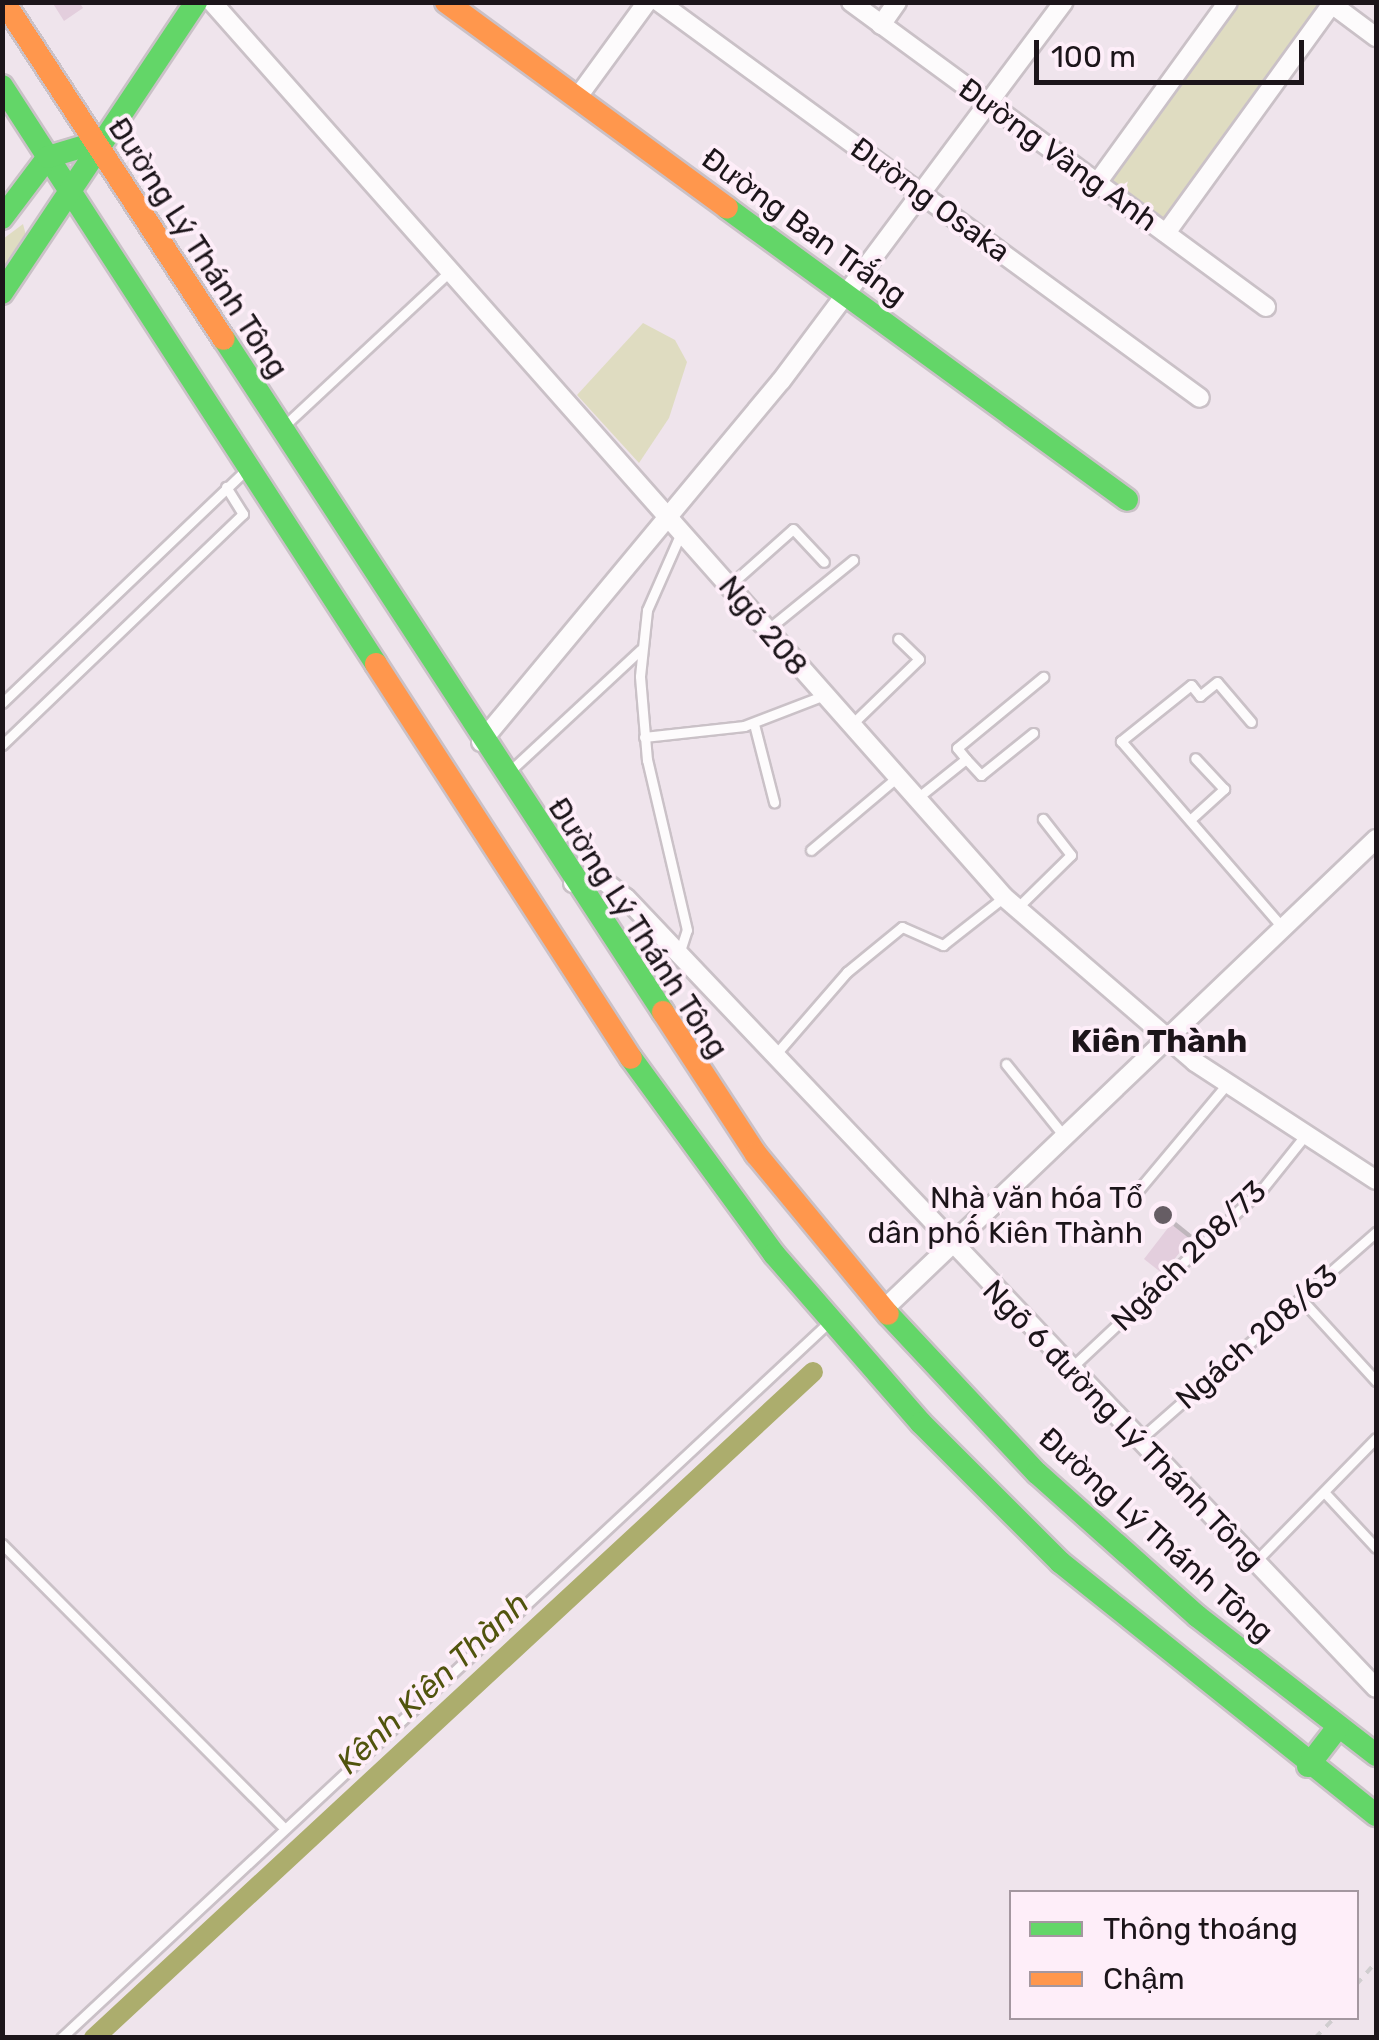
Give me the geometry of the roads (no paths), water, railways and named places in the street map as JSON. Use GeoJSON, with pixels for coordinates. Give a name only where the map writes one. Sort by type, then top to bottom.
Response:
{"type":"FeatureCollection","features":[{"type":"Feature","properties":{"kind":"main road","name":"Đường Lý Thánh Tông"},"geometry":{"type":"LineString","coordinates":[[4,2],[665,1025],[883,1310],[1090,1524],[1376,1756]]}},
{"type":"Feature","properties":{"kind":"main road"},"geometry":{"type":"LineString","coordinates":[[2,293],[74,196],[95,144],[196,2]]}},
{"type":"Feature","properties":{"kind":"main road","name":"Đường Ban Trắng"},"geometry":{"type":"LineString","coordinates":[[446,2],[1126,500]]}},
{"type":"Feature","properties":{"kind":"main road"},"geometry":{"type":"LineString","coordinates":[[2,86],[628,1054],[829,1322],[1060,1562],[1308,1766],[1376,1815]]}},
{"type":"Feature","properties":{"kind":"main road"},"geometry":{"type":"LineString","coordinates":[[2,218],[48,156],[95,144]]}},
{"type":"Feature","properties":{"kind":"main road"},"geometry":{"type":"LineString","coordinates":[[628,1054],[665,1025]]}},
{"type":"Feature","properties":{"kind":"main road"},"geometry":{"type":"LineString","coordinates":[[1308,1766],[1338,1727]]}},
{"type":"Feature","properties":{"kind":"street","name":"Ngõ 208"},"geometry":{"type":"LineString","coordinates":[[212,2],[683,531],[895,779],[1010,903],[1164,1038],[1226,1085],[1303,1138],[1376,1180]]}},
{"type":"Feature","properties":{"kind":"street"},"geometry":{"type":"LineString","coordinates":[[577,98],[647,2]]}},
{"type":"Feature","properties":{"kind":"street","name":"Đường Osaka"},"geometry":{"type":"LineString","coordinates":[[659,2],[1200,398]]}},
{"type":"Feature","properties":{"kind":"street","name":"Đường Vàng Anh"},"geometry":{"type":"LineString","coordinates":[[850,2],[1266,307]]}},
{"type":"Feature","properties":{"kind":"street"},"geometry":{"type":"LineString","coordinates":[[881,25],[897,2]]}},
{"type":"Feature","properties":{"kind":"street"},"geometry":{"type":"LineString","coordinates":[[482,742],[846,295],[1064,2]]}},
{"type":"Feature","properties":{"kind":"street"},"geometry":{"type":"LineString","coordinates":[[1097,183],[1228,2]]}},
{"type":"Feature","properties":{"kind":"street"},"geometry":{"type":"LineString","coordinates":[[1166,233],[1330,3],[1376,37]]}},
{"type":"Feature","properties":{"kind":"street"},"geometry":{"type":"LineString","coordinates":[[883,1310],[1376,839]]}},
{"type":"Feature","properties":{"kind":"street","name":"Ngõ 6 đường Lý Thánh Tông"},"geometry":{"type":"LineString","coordinates":[[573,884],[612,885],[950,1245],[1376,1688]]}},
{"type":"Feature","properties":{"kind":"lane"},"geometry":{"type":"LineString","coordinates":[[280,430],[450,271]]}},
{"type":"Feature","properties":{"kind":"lane"},"geometry":{"type":"LineString","coordinates":[[2,704],[249,468]]}},
{"type":"Feature","properties":{"kind":"lane"},"geometry":{"type":"LineString","coordinates":[[2,746],[244,513],[226,487]]}},
{"type":"Feature","properties":{"kind":"lane"},"geometry":{"type":"LineString","coordinates":[[730,586],[793,529],[824,562]]}},
{"type":"Feature","properties":{"kind":"lane"},"geometry":{"type":"LineString","coordinates":[[678,954],[687,930],[644,737],[640,650],[653,588],[683,531]]}},
{"type":"Feature","properties":{"kind":"lane"},"geometry":{"type":"LineString","coordinates":[[767,630],[853,560]]}},
{"type":"Feature","properties":{"kind":"lane"},"geometry":{"type":"LineString","coordinates":[[850,726],[919,659],[898,639]]}},
{"type":"Feature","properties":{"kind":"lane"},"geometry":{"type":"LineString","coordinates":[[504,776],[640,650]]}},
{"type":"Feature","properties":{"kind":"lane"},"geometry":{"type":"LineString","coordinates":[[1034,733],[980,775],[956,748],[1043,676]]}},
{"type":"Feature","properties":{"kind":"lane"},"geometry":{"type":"LineString","coordinates":[[1251,722],[1218,682],[1200,696],[1191,685],[1121,741],[1282,928]]}},
{"type":"Feature","properties":{"kind":"lane"},"geometry":{"type":"LineString","coordinates":[[644,737],[754,724],[822,696]]}},
{"type":"Feature","properties":{"kind":"lane"},"geometry":{"type":"LineString","coordinates":[[754,724],[774,802]]}},
{"type":"Feature","properties":{"kind":"lane"},"geometry":{"type":"LineString","coordinates":[[1191,819],[1224,789],[1195,758]]}},
{"type":"Feature","properties":{"kind":"lane"},"geometry":{"type":"LineString","coordinates":[[914,800],[966,759]]}},
{"type":"Feature","properties":{"kind":"lane"},"geometry":{"type":"LineString","coordinates":[[811,850],[895,779]]}},
{"type":"Feature","properties":{"kind":"lane"},"geometry":{"type":"LineString","coordinates":[[774,1056],[847,972],[902,927],[944,946],[1010,903],[1071,854],[1043,819]]}},
{"type":"Feature","properties":{"kind":"lane"},"geometry":{"type":"LineString","coordinates":[[1006,1064],[1063,1135]]}},
{"type":"Feature","properties":{"kind":"lane"},"geometry":{"type":"LineString","coordinates":[[1135,1194],[1226,1085]]}},
{"type":"Feature","properties":{"kind":"lane","name":"Ngách 208/73"},"geometry":{"type":"LineString","coordinates":[[1070,1369],[1303,1138]]}},
{"type":"Feature","properties":{"kind":"lane","name":"Ngách 208/63"},"geometry":{"type":"LineString","coordinates":[[1137,1441],[1376,1232]]}},
{"type":"Feature","properties":{"kind":"lane"},"geometry":{"type":"LineString","coordinates":[[1302,1300],[1376,1380]]}},
{"type":"Feature","properties":{"kind":"lane"},"geometry":{"type":"LineString","coordinates":[[60,2038],[282,1826],[829,1322]]}},
{"type":"Feature","properties":{"kind":"lane"},"geometry":{"type":"LineString","coordinates":[[1255,1562],[1376,1438]]}},
{"type":"Feature","properties":{"kind":"lane"},"geometry":{"type":"LineString","coordinates":[[1324,1492],[1376,1548]]}},
{"type":"Feature","properties":{"kind":"lane"},"geometry":{"type":"LineString","coordinates":[[2,1544],[282,1826]]}},
{"type":"Feature","properties":{"kind":"waterway","name":"Kênh Kiên Thành"},"geometry":{"type":"LineString","coordinates":[[94,2038],[813,1372]]}},
{"type":"Feature","properties":{"kind":"place","name":"Nhà văn hóa Tổ dân phố Kiên Thành"},"geometry":{"type":"Point","coordinates":[1163,1215]}},
{"type":"Feature","properties":{"kind":"district","name":"Kiên Thành"},"geometry":{"type":"Point","coordinates":[1159,1041]}}]}
